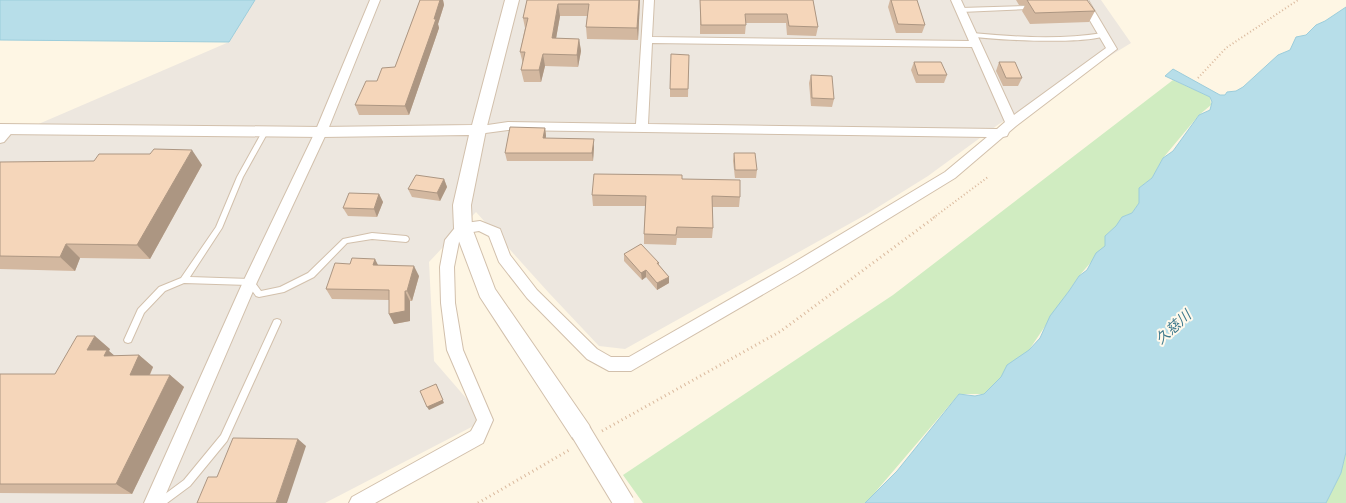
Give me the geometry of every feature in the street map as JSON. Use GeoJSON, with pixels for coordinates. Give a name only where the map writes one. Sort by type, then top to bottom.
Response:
{"type":"FeatureCollection","features":[{"type":"Feature","properties":{"kind":"street"},"geometry":{"type":"LineString","coordinates":[[153,503],[250,282],[321,132],[375,0]]}},
{"type":"Feature","properties":{"kind":"street"},"geometry":{"type":"LineString","coordinates":[[512,0],[478,130],[462,205],[463,228],[487,292],[584,438],[624,503]]}},
{"type":"Feature","properties":{"kind":"street"},"geometry":{"type":"LineString","coordinates":[[642,127],[649,0]]}},
{"type":"Feature","properties":{"kind":"street"},"geometry":{"type":"LineString","coordinates":[[358,503],[477,437],[485,420],[455,350],[448,303],[447,267],[452,240],[463,228],[480,226],[495,233],[504,258],[532,294],[592,354],[608,364],[631,364],[793,270],[950,175],[1007,128],[1112,49],[1083,0]]}},
{"type":"Feature","properties":{"kind":"street"},"geometry":{"type":"LineString","coordinates":[[959,5],[974,39],[1007,128]]}},
{"type":"Feature","properties":{"kind":"street"},"geometry":{"type":"LineString","coordinates":[[647,40],[974,39]]}},
{"type":"Feature","properties":{"kind":"street"},"geometry":{"type":"LineString","coordinates":[[3,133],[478,130],[508,126],[1007,128]]}},
{"type":"Feature","properties":{"kind":"lane"},"geometry":{"type":"LineString","coordinates":[[959,5],[1026,8]]}},
{"type":"Feature","properties":{"kind":"lane"},"geometry":{"type":"LineString","coordinates":[[974,39],[1050,40],[1087,38],[1104,35]]}},
{"type":"Feature","properties":{"kind":"lane"},"geometry":{"type":"LineString","coordinates":[[184,280],[219,228],[240,177],[265,132]]}},
{"type":"Feature","properties":{"kind":"lane"},"geometry":{"type":"LineString","coordinates":[[128,340],[141,311],[162,289],[184,280],[250,282],[259,294],[281,290],[311,275],[345,241],[372,236],[406,239]]}},
{"type":"Feature","properties":{"kind":"lane"},"geometry":{"type":"LineString","coordinates":[[160,503],[187,483],[224,438],[277,322]]}},
{"type":"Feature","properties":{"kind":"path"},"geometry":{"type":"LineString","coordinates":[[1198,78],[1226,48],[1298,0]]}},
{"type":"Feature","properties":{"kind":"path"},"geometry":{"type":"LineString","coordinates":[[478,503],[584,438],[781,332],[988,177]]}},
{"type":"Feature","properties":{"kind":"shaded area"},"geometry":{"type":"Polygon","coordinates":[[[255,0],[1101,0],[1131,43],[999,124],[928,176],[867,214],[625,349],[599,346],[476,212],[429,262],[434,361],[485,420],[325,503],[0,503],[0,133],[13,135],[229,42],[255,0]]]}},
{"type":"Feature","properties":{"kind":"green space"},"geometry":{"type":"Polygon","coordinates":[[[1173,80],[1210,97],[1211,105],[1199,115],[1163,158],[1152,178],[1139,188],[1139,203],[1132,213],[1122,217],[1116,226],[1105,236],[1105,246],[1079,276],[1029,350],[984,394],[959,394],[866,503],[643,503],[623,475],[893,295],[1173,80]]]}},
{"type":"Feature","properties":{"kind":"green space"},"geometry":{"type":"Polygon","coordinates":[[[1346,452],[1346,503],[1326,503],[1341,473],[1346,452]]]}},
{"type":"Feature","properties":{"kind":"water"},"geometry":{"type":"Polygon","coordinates":[[[0,0],[255,0],[229,42],[0,40],[0,0]]]}},
{"type":"Feature","properties":{"kind":"water","name":"久慈川"},"geometry":{"type":"Polygon","coordinates":[[[1346,7],[1346,452],[1341,473],[1326,503],[865,503],[897,471],[959,394],[975,396],[984,394],[1001,377],[1007,365],[1029,350],[1040,338],[1050,316],[1079,276],[1087,270],[1096,253],[1105,246],[1105,236],[1116,226],[1122,217],[1132,213],[1139,203],[1139,188],[1152,178],[1163,158],[1173,151],[1199,115],[1210,110],[1212,102],[1210,97],[1165,76],[1173,69],[1220,95],[1225,95],[1227,92],[1236,91],[1243,87],[1278,55],[1290,50],[1296,37],[1306,35],[1316,25],[1325,21],[1346,7]]]}},
{"type":"Feature","properties":{"kind":"building"},"geometry":{"type":"Polygon","coordinates":[[[420,0],[440,0],[434,19],[436,19],[405,106],[355,105],[366,81],[377,81],[382,68],[395,67],[420,0]]]}},
{"type":"Feature","properties":{"kind":"building"},"geometry":{"type":"Polygon","coordinates":[[[527,0],[639,0],[637,28],[586,27],[589,4],[558,4],[552,38],[579,39],[577,55],[543,54],[539,70],[521,70],[525,52],[520,52],[528,18],[523,18],[527,0]]]}},
{"type":"Feature","properties":{"kind":"building"},"geometry":{"type":"Polygon","coordinates":[[[700,0],[813,0],[818,27],[789,26],[787,14],[745,14],[746,25],[701,25],[700,0]]]}},
{"type":"Feature","properties":{"kind":"building"},"geometry":{"type":"Polygon","coordinates":[[[891,0],[917,0],[925,25],[898,24],[891,0]]]}},
{"type":"Feature","properties":{"kind":"building"},"geometry":{"type":"Polygon","coordinates":[[[1027,0],[1087,0],[1095,11],[1035,13],[1027,0]]]}},
{"type":"Feature","properties":{"kind":"building"},"geometry":{"type":"Polygon","coordinates":[[[671,54],[689,55],[688,89],[670,89],[671,54]]]}},
{"type":"Feature","properties":{"kind":"building"},"geometry":{"type":"Polygon","coordinates":[[[914,62],[941,62],[947,75],[918,75],[914,62]]]}},
{"type":"Feature","properties":{"kind":"building"},"geometry":{"type":"Polygon","coordinates":[[[999,62],[1015,62],[1022,78],[1006,78],[999,62]]]}},
{"type":"Feature","properties":{"kind":"building"},"geometry":{"type":"Polygon","coordinates":[[[811,75],[832,76],[834,99],[812,98],[811,75]]]}},
{"type":"Feature","properties":{"kind":"building"},"geometry":{"type":"Polygon","coordinates":[[[510,127],[545,128],[543,138],[594,139],[592,153],[505,153],[510,127]]]}},
{"type":"Feature","properties":{"kind":"building"},"geometry":{"type":"Polygon","coordinates":[[[154,149],[192,150],[137,245],[66,244],[60,257],[0,256],[0,162],[94,161],[99,154],[150,154],[154,149]]]}},
{"type":"Feature","properties":{"kind":"building"},"geometry":{"type":"Polygon","coordinates":[[[734,153],[755,153],[757,170],[735,170],[734,153]]]}},
{"type":"Feature","properties":{"kind":"building"},"geometry":{"type":"Polygon","coordinates":[[[594,174],[682,175],[682,179],[740,180],[740,197],[712,196],[713,228],[677,227],[676,235],[644,234],[646,196],[592,195],[594,174]]]}},
{"type":"Feature","properties":{"kind":"building"},"geometry":{"type":"Polygon","coordinates":[[[416,175],[444,179],[437,193],[408,189],[416,175]]]}},
{"type":"Feature","properties":{"kind":"building"},"geometry":{"type":"Polygon","coordinates":[[[349,193],[379,194],[374,209],[343,208],[349,193]]]}},
{"type":"Feature","properties":{"kind":"building"},"geometry":{"type":"Polygon","coordinates":[[[641,244],[659,263],[657,263],[669,277],[657,283],[646,270],[641,273],[624,254],[641,244]]]}},
{"type":"Feature","properties":{"kind":"building"},"geometry":{"type":"Polygon","coordinates":[[[352,258],[375,259],[373,265],[414,266],[407,291],[405,291],[405,311],[389,314],[389,290],[326,289],[335,263],[350,264],[352,258]]]}},
{"type":"Feature","properties":{"kind":"building"},"geometry":{"type":"Polygon","coordinates":[[[77,336],[95,336],[87,350],[107,350],[104,356],[139,355],[130,375],[170,375],[116,484],[0,484],[0,374],[55,374],[77,336]]]}},
{"type":"Feature","properties":{"kind":"building"},"geometry":{"type":"Polygon","coordinates":[[[436,384],[443,400],[427,407],[420,391],[436,384]]]}},
{"type":"Feature","properties":{"kind":"building"},"geometry":{"type":"Polygon","coordinates":[[[233,438],[298,439],[276,503],[197,503],[208,477],[217,477],[233,438]]]}}]}
